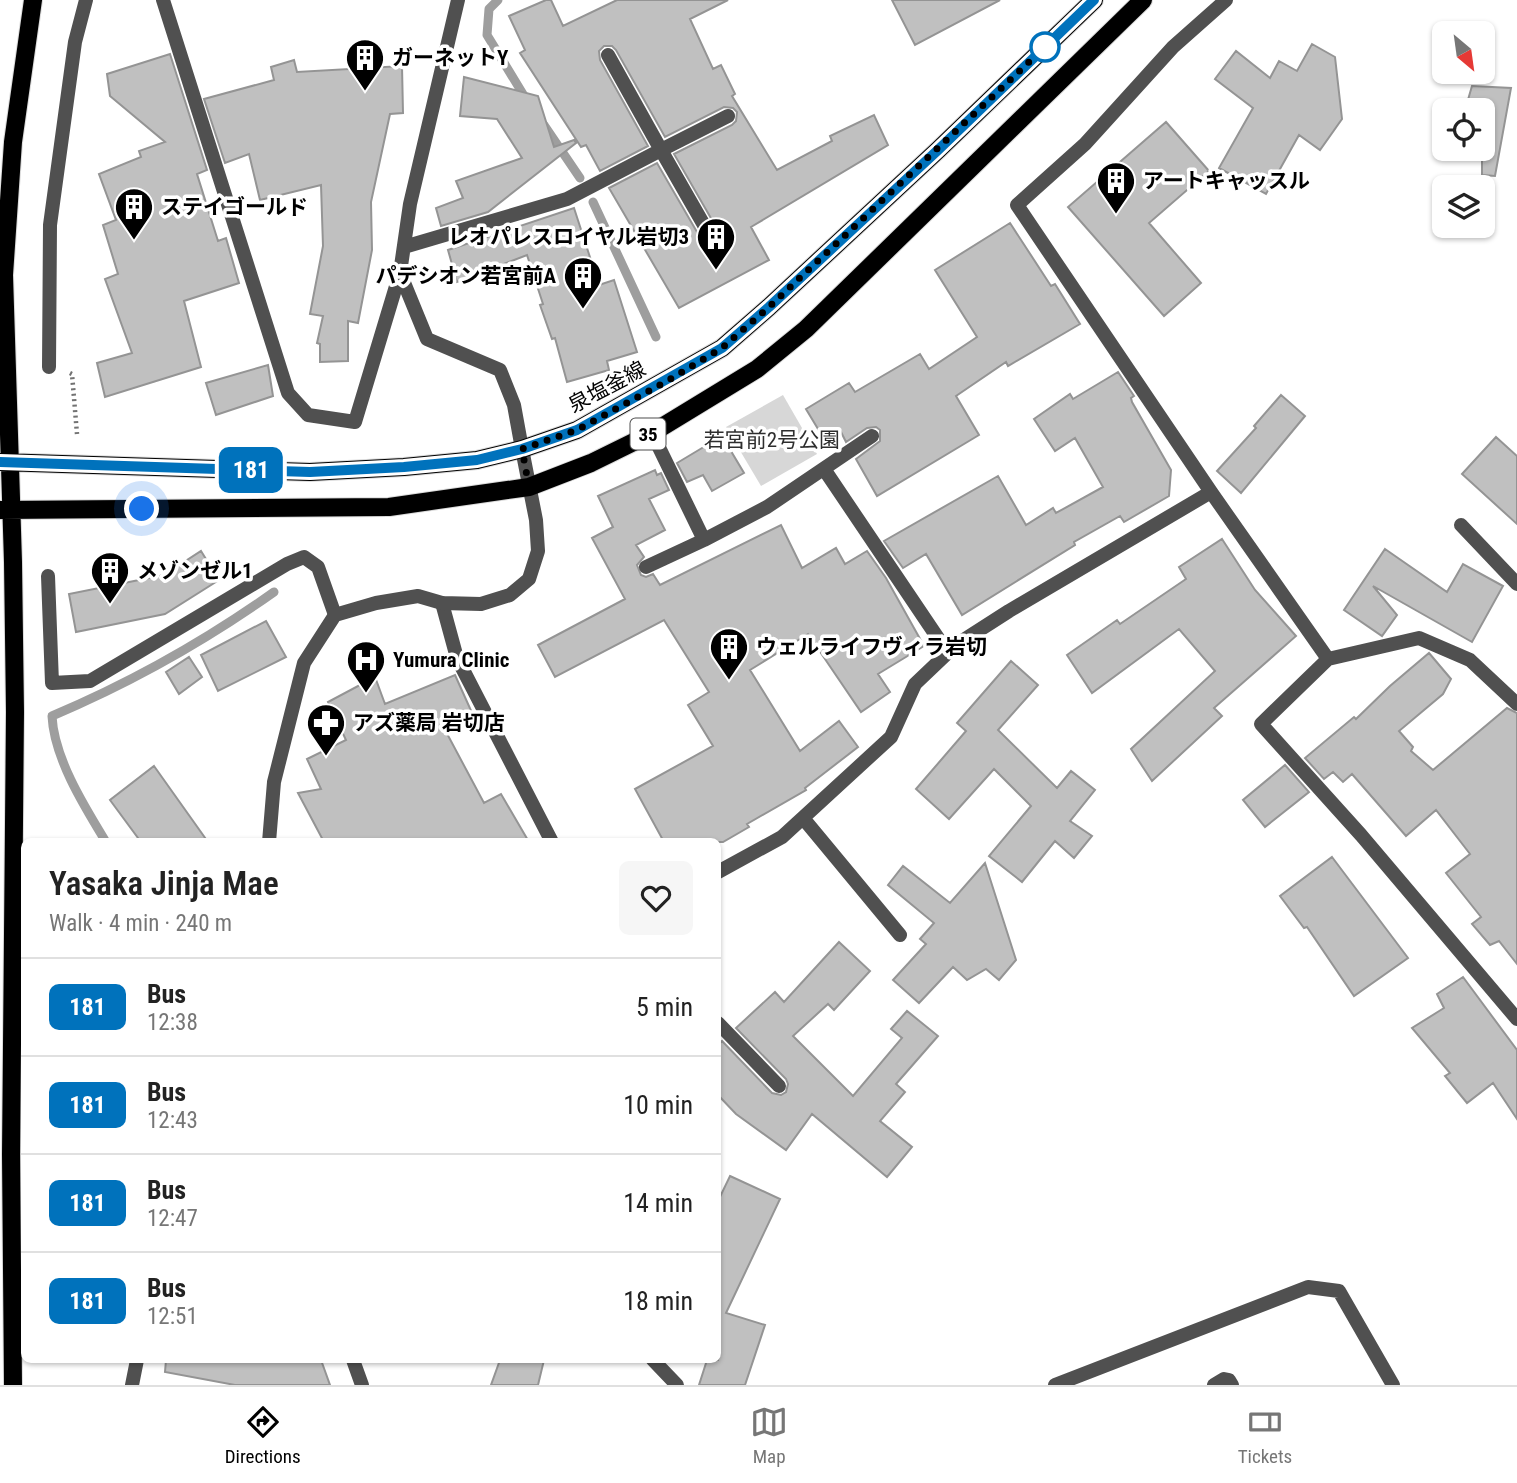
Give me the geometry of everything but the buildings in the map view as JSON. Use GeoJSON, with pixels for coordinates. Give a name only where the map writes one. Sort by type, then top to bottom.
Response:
{"type":"FeatureCollection","features":[{"type":"Feature","properties":{"kind":"main road"},"geometry":{"type":"LineString","coordinates":[[13,1385],[11,1141],[15,712],[6,510],[4,275],[13,142],[33,0]]}},
{"type":"Feature","properties":{"kind":"main road","name":"泉塩釜線"},"geometry":{"type":"LineString","coordinates":[[5,462],[310,472],[404,467],[477,460],[522,449],[577,430],[722,348],[929,159],[1094,0]]}},
{"type":"Feature","properties":{"kind":"main road","name":"35"},"geometry":{"type":"LineString","coordinates":[[6,510],[389,507],[529,487],[591,463],[652,433],[757,369],[806,329],[1143,0]]}},
{"type":"Feature","properties":{"kind":"street"},"geometry":{"type":"LineString","coordinates":[[49,368],[50,225],[75,42],[86,0]]}},
{"type":"Feature","properties":{"kind":"street"},"geometry":{"type":"LineString","coordinates":[[163,0],[288,393],[308,415],[355,422],[400,273],[410,204],[458,0]]}},
{"type":"Feature","properties":{"kind":"street"},"geometry":{"type":"LineString","coordinates":[[1226,0],[1173,47],[1085,144],[1017,205],[1211,492],[1328,659]]}},
{"type":"Feature","properties":{"kind":"street"},"geometry":{"type":"LineString","coordinates":[[608,55],[712,239]]}},
{"type":"Feature","properties":{"kind":"street"},"geometry":{"type":"LineString","coordinates":[[404,247],[567,199],[728,116]]}},
{"type":"Feature","properties":{"kind":"street"},"geometry":{"type":"LineString","coordinates":[[269,838],[274,782],[304,663],[335,615],[376,603],[418,596],[442,603],[481,604],[510,595],[530,579],[538,551],[536,520],[514,405],[500,370],[428,339],[400,273]]}},
{"type":"Feature","properties":{"kind":"street"},"geometry":{"type":"LineString","coordinates":[[652,433],[704,540]]}},
{"type":"Feature","properties":{"kind":"street"},"geometry":{"type":"LineString","coordinates":[[646,567],[767,507],[872,436]]}},
{"type":"Feature","properties":{"kind":"street"},"geometry":{"type":"LineString","coordinates":[[824,469],[948,653]]}},
{"type":"Feature","properties":{"kind":"street"},"geometry":{"type":"LineString","coordinates":[[721,870],[782,837],[891,737],[915,684],[948,653],[1009,611],[1211,492]]}},
{"type":"Feature","properties":{"kind":"street"},"geometry":{"type":"LineString","coordinates":[[1461,525],[1517,584]]}},
{"type":"Feature","properties":{"kind":"street"},"geometry":{"type":"LineString","coordinates":[[48,576],[52,683],[90,681],[287,564],[304,557],[318,567],[335,615]]}},
{"type":"Feature","properties":{"kind":"street"},"geometry":{"type":"LineString","coordinates":[[442,603],[457,658],[550,838]]}},
{"type":"Feature","properties":{"kind":"street"},"geometry":{"type":"LineString","coordinates":[[1517,704],[1470,660],[1419,638],[1328,659],[1261,724],[1361,835],[1517,1019]]}},
{"type":"Feature","properties":{"kind":"street"},"geometry":{"type":"LineString","coordinates":[[803,818],[900,935]]}},
{"type":"Feature","properties":{"kind":"street"},"geometry":{"type":"LineString","coordinates":[[721,1026],[779,1086]]}},
{"type":"Feature","properties":{"kind":"street"},"geometry":{"type":"LineString","coordinates":[[1055,1385],[1308,1287],[1339,1290],[1393,1385]]}},
{"type":"Feature","properties":{"kind":"street"},"geometry":{"type":"LineString","coordinates":[[132,1385],[136,1363]]}},
{"type":"Feature","properties":{"kind":"street"},"geometry":{"type":"LineString","coordinates":[[354,1363],[362,1385]]}},
{"type":"Feature","properties":{"kind":"street"},"geometry":{"type":"LineString","coordinates":[[656,1363],[677,1385]]}},
{"type":"Feature","properties":{"kind":"street"},"geometry":{"type":"LineString","coordinates":[[1214,1385],[1224,1379],[1229,1380],[1232,1385]]}},
{"type":"Feature","properties":{"kind":"path"},"geometry":{"type":"LineString","coordinates":[[72,374],[77,434]]}},
{"type":"Feature","properties":{"kind":"green space","name":"若宮前2号公園"},"geometry":{"type":"Polygon","coordinates":[[[783,395],[817,454],[761,486],[726,427],[783,395]]]}},
{"type":"Feature","properties":{"kind":"waterway"},"geometry":{"type":"LineString","coordinates":[[498,0],[489,9],[487,35],[526,99]]}},
{"type":"Feature","properties":{"kind":"waterway"},"geometry":{"type":"LineString","coordinates":[[544,125],[580,178]]}},
{"type":"Feature","properties":{"kind":"waterway"},"geometry":{"type":"LineString","coordinates":[[593,202],[656,337]]}},
{"type":"Feature","properties":{"kind":"waterway"},"geometry":{"type":"LineString","coordinates":[[104,838],[64,765],[52,716],[110,690],[166,660],[274,592]]}},
{"type":"Feature","properties":{"kind":"bus line","name":"181"},"geometry":{"type":"LineString","coordinates":[[0,462],[310,472],[404,467],[477,460],[522,449],[577,430],[722,348],[938,150],[1094,0]]}},
{"type":"Feature","properties":{"kind":"place","name":"ガーネットY"},"geometry":{"type":"Point","coordinates":[365,92]}},
{"type":"Feature","properties":{"kind":"place","name":"アートキャッスル"},"geometry":{"type":"Point","coordinates":[1116,215]}},
{"type":"Feature","properties":{"kind":"place","name":"ステイゴールド"},"geometry":{"type":"Point","coordinates":[134,241]}},
{"type":"Feature","properties":{"kind":"place","name":"レオパレスロイヤル岩切3"},"geometry":{"type":"Point","coordinates":[716,271]}},
{"type":"Feature","properties":{"kind":"place","name":"パデシオン若宮前A"},"geometry":{"type":"Point","coordinates":[583,310]}},
{"type":"Feature","properties":{"kind":"place","name":"メゾンゼル1"},"geometry":{"type":"Point","coordinates":[110,605]}},
{"type":"Feature","properties":{"kind":"place","name":"ウェルライフヴィラ岩切"},"geometry":{"type":"Point","coordinates":[729,681]}},
{"type":"Feature","properties":{"kind":"place","name":"Yumura Clinic"},"geometry":{"type":"Point","coordinates":[366,694]}},
{"type":"Feature","properties":{"kind":"place","name":"アズ薬局 岩切店"},"geometry":{"type":"Point","coordinates":[326,757]}},
{"type":"Feature","properties":{"kind":"route"},"geometry":{"type":"LineString","coordinates":[[142,509],[389,507],[529,487],[522,449],[577,430],[722,348],[938,150],[1045,47]]}}]}
